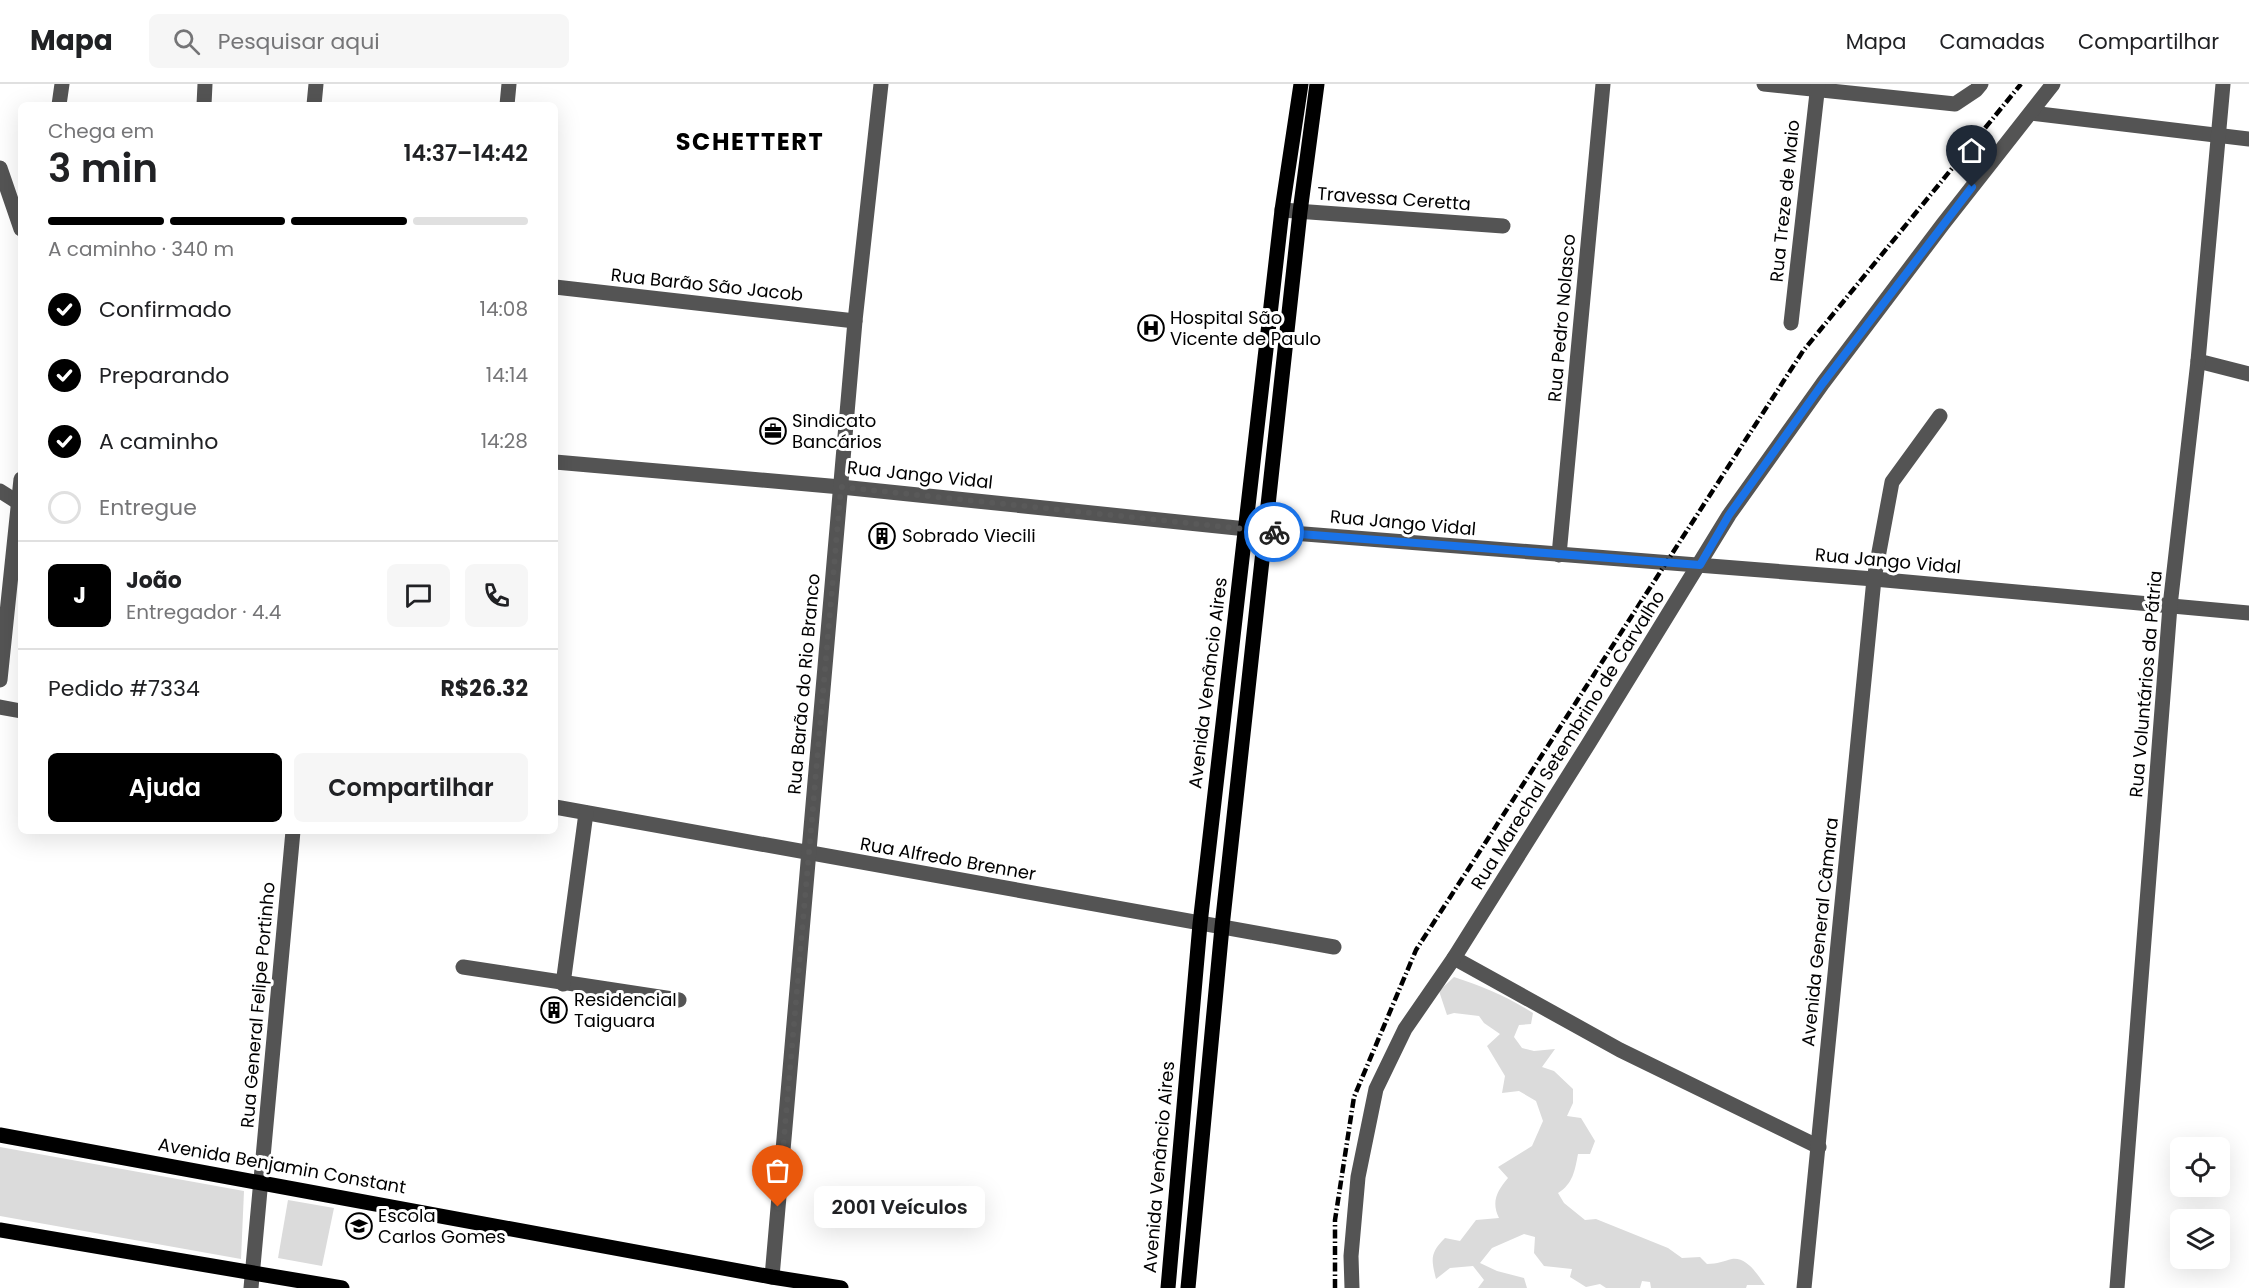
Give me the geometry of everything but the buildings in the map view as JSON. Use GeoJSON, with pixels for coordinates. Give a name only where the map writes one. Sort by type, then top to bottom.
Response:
{"type":"FeatureCollection","features":[{"type":"Feature","properties":{"kind":"main road","name":"Avenida Venâncio Aires"},"geometry":{"type":"LineString","coordinates":[[1168,1288],[1200,924],[1282,210],[1301,84]]}},
{"type":"Feature","properties":{"kind":"main road"},"geometry":{"type":"LineString","coordinates":[[1188,1288],[1222,927],[1300,212],[1317,84]]}},
{"type":"Feature","properties":{"kind":"main road"},"geometry":{"type":"LineString","coordinates":[[1225,704],[1247,708]]}},
{"type":"Feature","properties":{"kind":"main road","name":"Avenida Benjamin Constant"},"geometry":{"type":"LineString","coordinates":[[0,1135],[261,1182],[772,1283],[841,1288]]}},
{"type":"Feature","properties":{"kind":"main road"},"geometry":{"type":"LineString","coordinates":[[1179,1163],[1200,1165]]}},
{"type":"Feature","properties":{"kind":"main road"},"geometry":{"type":"LineString","coordinates":[[0,1230],[342,1288]]}},
{"type":"Feature","properties":{"kind":"street"},"geometry":{"type":"LineString","coordinates":[[59,102],[62,84]]}},
{"type":"Feature","properties":{"kind":"street"},"geometry":{"type":"LineString","coordinates":[[204,102],[205,84]]}},
{"type":"Feature","properties":{"kind":"street"},"geometry":{"type":"LineString","coordinates":[[314,102],[316,84]]}},
{"type":"Feature","properties":{"kind":"street"},"geometry":{"type":"LineString","coordinates":[[507,102],[509,84]]}},
{"type":"Feature","properties":{"kind":"street","name":"Rua Barão do Rio Branco"},"geometry":{"type":"LineString","coordinates":[[772,1283],[855,321],[881,84]]}},
{"type":"Feature","properties":{"kind":"street","name":"Rua Pedro Nolasco"},"geometry":{"type":"LineString","coordinates":[[1559,555],[1603,84]]}},
{"type":"Feature","properties":{"kind":"street"},"geometry":{"type":"LineString","coordinates":[[1764,84],[1817,87],[1954,104],[1976,90],[1981,84]]}},
{"type":"Feature","properties":{"kind":"street","name":"Rua Marechal Setembrino de Carvalho"},"geometry":{"type":"LineString","coordinates":[[1352,1288],[1351,1256],[1358,1177],[1376,1089],[1405,1029],[1454,958],[1729,515],[1823,383],[1942,224],[2053,84]]}},
{"type":"Feature","properties":{"kind":"street","name":"Rua Voluntários da Pátria"},"geometry":{"type":"LineString","coordinates":[[2117,1288],[2170,606],[2198,361],[2223,84]]}},
{"type":"Feature","properties":{"kind":"street","name":"Rua Treze de Maio"},"geometry":{"type":"LineString","coordinates":[[1791,323],[1817,87]]}},
{"type":"Feature","properties":{"kind":"street"},"geometry":{"type":"LineString","coordinates":[[2031,113],[2249,139]]}},
{"type":"Feature","properties":{"kind":"street"},"geometry":{"type":"LineString","coordinates":[[1293,132],[1311,139]]}},
{"type":"Feature","properties":{"kind":"street"},"geometry":{"type":"LineString","coordinates":[[0,168],[18,220]]}},
{"type":"Feature","properties":{"kind":"street","name":"Travessa Ceretta"},"geometry":{"type":"LineString","coordinates":[[1282,210],[1503,226]]}},
{"type":"Feature","properties":{"kind":"street","name":"Rua Barão São Jacob"},"geometry":{"type":"LineString","coordinates":[[558,288],[855,321]]}},
{"type":"Feature","properties":{"kind":"street"},"geometry":{"type":"LineString","coordinates":[[2198,361],[2249,374]]}},
{"type":"Feature","properties":{"kind":"street","name":"Avenida General Câmara"},"geometry":{"type":"LineString","coordinates":[[1804,1288],[1874,579],[1893,482],[1940,416]]}},
{"type":"Feature","properties":{"kind":"street","name":"Rua Jango Vidal"},"geometry":{"type":"LineString","coordinates":[[558,462],[841,487],[1266,531],[1874,579],[2249,613]]}},
{"type":"Feature","properties":{"kind":"street"},"geometry":{"type":"LineString","coordinates":[[0,491],[18,502]]}},
{"type":"Feature","properties":{"kind":"street"},"geometry":{"type":"LineString","coordinates":[[0,680],[18,512]]}},
{"type":"Feature","properties":{"kind":"street"},"geometry":{"type":"LineString","coordinates":[[0,707],[18,710]]}},
{"type":"Feature","properties":{"kind":"street","name":"Rua Alfredo Brenner"},"geometry":{"type":"LineString","coordinates":[[558,808],[1334,947]]}},
{"type":"Feature","properties":{"kind":"street"},"geometry":{"type":"LineString","coordinates":[[563,984],[586,813]]}},
{"type":"Feature","properties":{"kind":"street","name":"Rua General Felipe Portinho"},"geometry":{"type":"LineString","coordinates":[[252,1272],[293,834]]}},
{"type":"Feature","properties":{"kind":"street"},"geometry":{"type":"LineString","coordinates":[[1454,958],[1620,1050],[1819,1147]]}},
{"type":"Feature","properties":{"kind":"street"},"geometry":{"type":"LineString","coordinates":[[463,968],[679,1000]]}},
{"type":"Feature","properties":{"kind":"street"},"geometry":{"type":"LineString","coordinates":[[250,1288],[252,1272]]}},
{"type":"Feature","properties":{"kind":"shaded area"},"geometry":{"type":"Polygon","coordinates":[[[1454,977],[1495,992],[1533,1013],[1531,1024],[1519,1025],[1514,1037],[1522,1048],[1534,1051],[1555,1049],[1542,1067],[1554,1071],[1573,1089],[1573,1103],[1567,1116],[1581,1118],[1595,1141],[1590,1154],[1578,1154],[1570,1181],[1558,1193],[1564,1203],[1585,1220],[1596,1219],[1668,1248],[1682,1258],[1700,1257],[1707,1264],[1732,1259],[1747,1263],[1765,1285],[1747,1285],[1746,1288],[1651,1288],[1650,1282],[1642,1281],[1640,1288],[1606,1288],[1600,1284],[1586,1287],[1570,1277],[1572,1269],[1544,1266],[1534,1253],[1535,1237],[1524,1234],[1492,1248],[1480,1263],[1497,1271],[1524,1278],[1527,1288],[1478,1288],[1484,1280],[1473,1266],[1450,1268],[1436,1279],[1433,1266],[1434,1252],[1445,1238],[1460,1241],[1476,1220],[1499,1218],[1495,1207],[1496,1197],[1508,1178],[1498,1167],[1532,1146],[1543,1121],[1536,1101],[1519,1091],[1502,1093],[1505,1076],[1487,1046],[1500,1034],[1484,1023],[1479,1016],[1454,1013],[1447,1015],[1439,991],[1454,977]]]}},
{"type":"Feature","properties":{"kind":"shaded area"},"geometry":{"type":"Polygon","coordinates":[[[0,1147],[244,1191],[241,1259],[0,1216],[0,1147]]]}},
{"type":"Feature","properties":{"kind":"shaded area"},"geometry":{"type":"Polygon","coordinates":[[[288,1200],[334,1208],[322,1266],[278,1258],[288,1200]]]}},
{"type":"Feature","properties":{"kind":"railway"},"geometry":{"type":"LineString","coordinates":[[1335,1288],[1335,1220],[1354,1097],[1416,950],[1803,351],[2021,84]]}},
{"type":"Feature","properties":{"kind":"way so far"},"geometry":{"type":"LineString","coordinates":[[778,1207],[841,487],[1274,532]]}},
{"type":"Feature","properties":{"kind":"place","name":"Hospital São Vicente de Paulo"},"geometry":{"type":"Point","coordinates":[1151,328]}},
{"type":"Feature","properties":{"kind":"place","name":"Sindicato Bancários"},"geometry":{"type":"Point","coordinates":[773,431]}},
{"type":"Feature","properties":{"kind":"place","name":"Sobrado Viecili"},"geometry":{"type":"Point","coordinates":[882,536]}},
{"type":"Feature","properties":{"kind":"place","name":"Residencial Taiguara"},"geometry":{"type":"Point","coordinates":[554,1010]}},
{"type":"Feature","properties":{"kind":"place","name":"2001 Veículos"},"geometry":{"type":"Point","coordinates":[778,1207]}},
{"type":"Feature","properties":{"kind":"place","name":"Escola Carlos Gomes"},"geometry":{"type":"Point","coordinates":[359,1226]}},
{"type":"Feature","properties":{"kind":"district","name":"SCHETTERT"},"geometry":{"type":"Point","coordinates":[750,142]}},
{"type":"Feature","properties":{"kind":"route"},"geometry":{"type":"LineString","coordinates":[[1274,532],[1700,565],[1729,515],[1823,383],[1972,187]]}}]}
